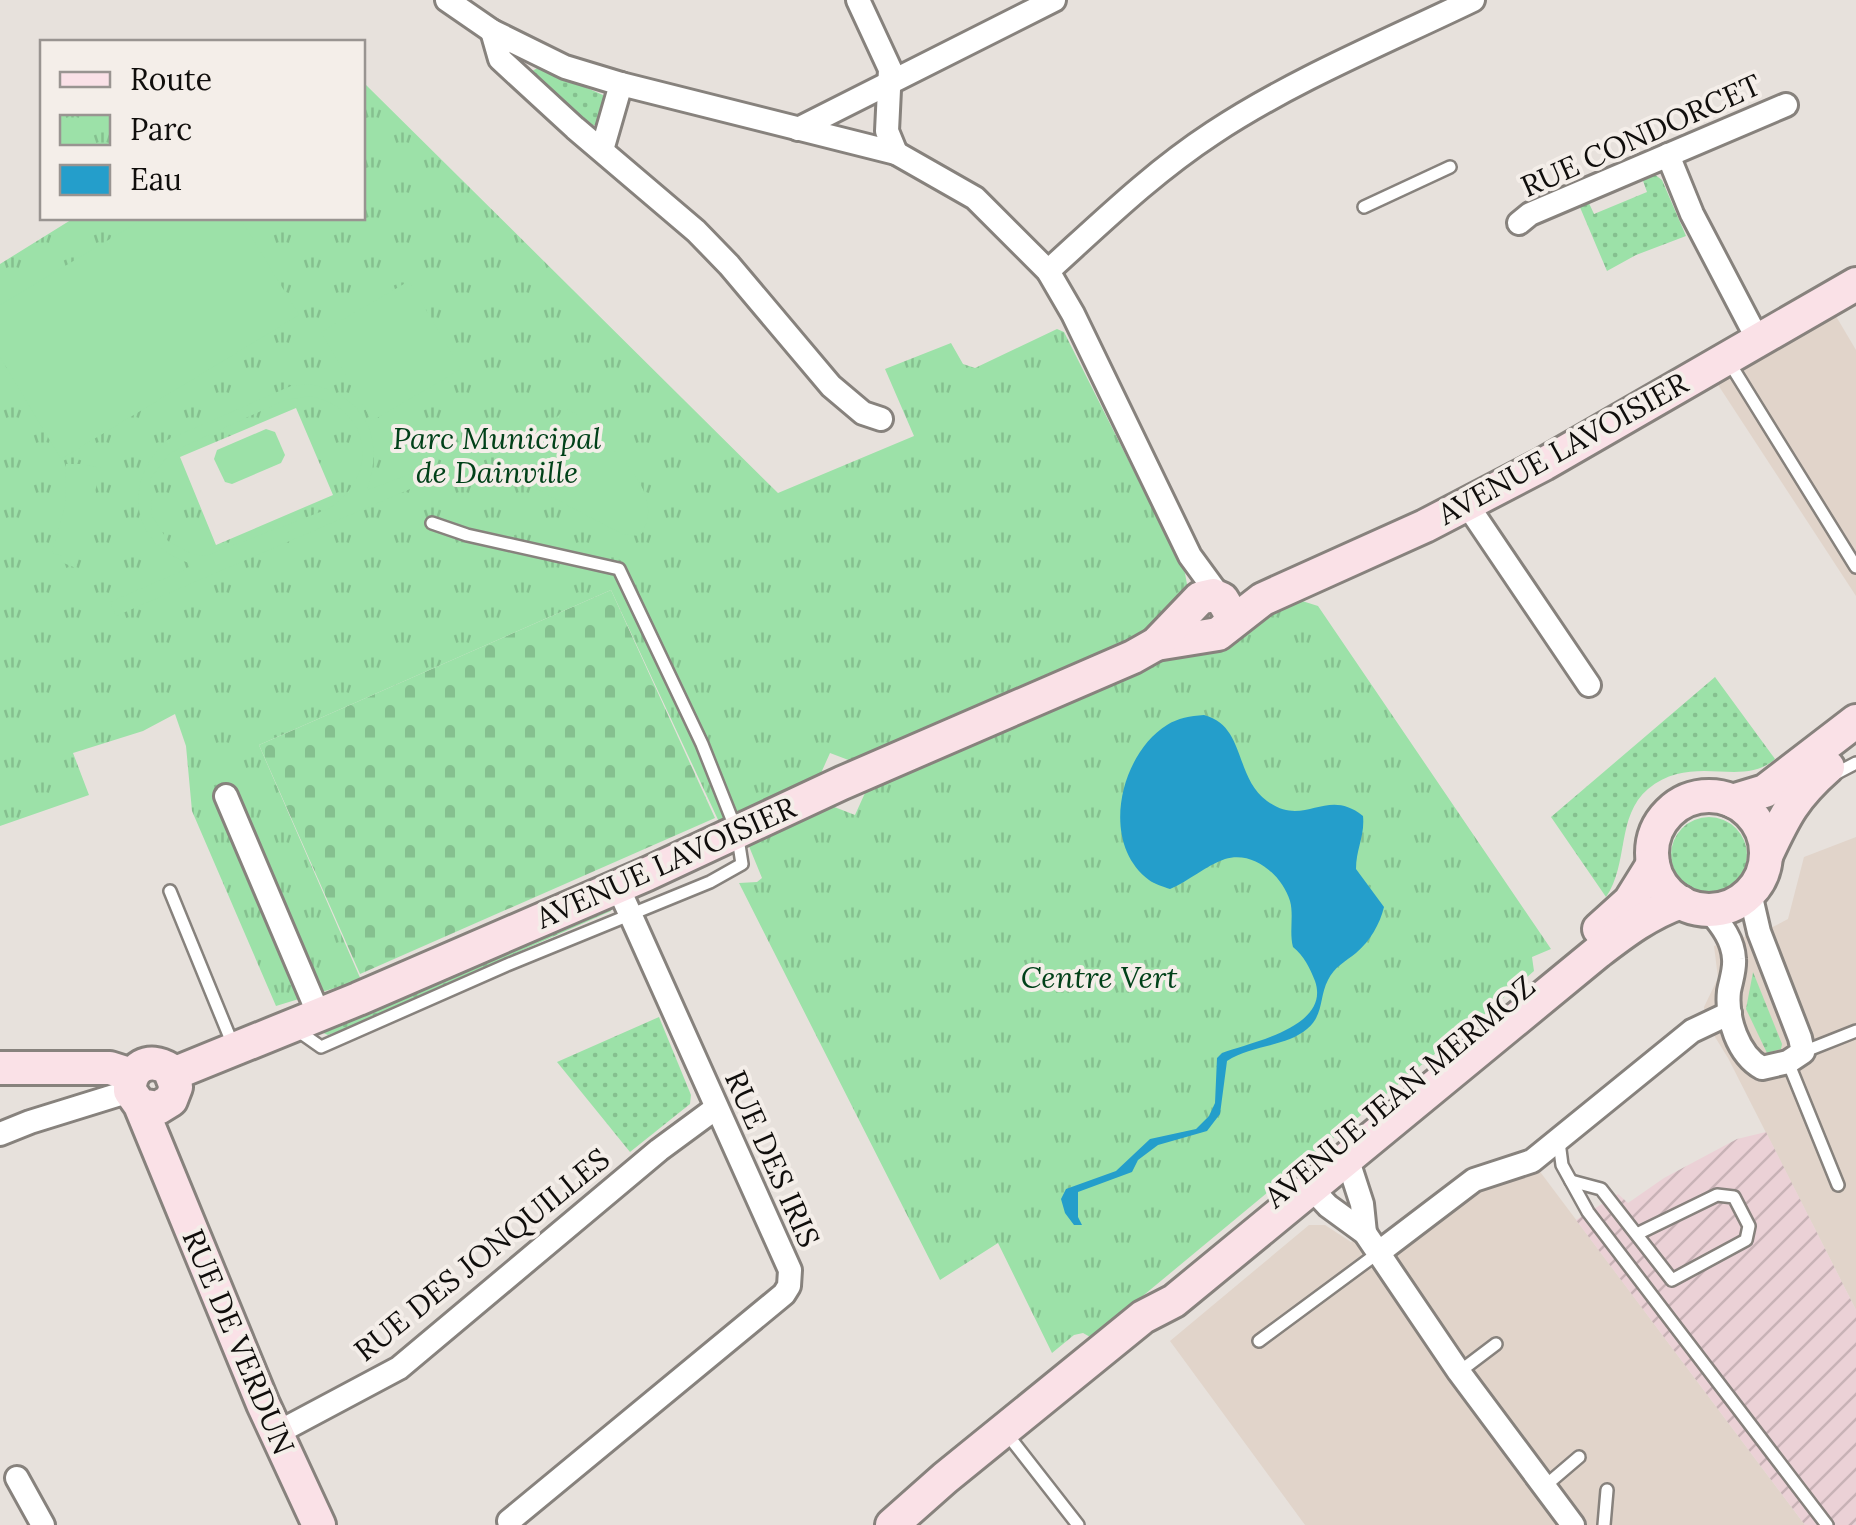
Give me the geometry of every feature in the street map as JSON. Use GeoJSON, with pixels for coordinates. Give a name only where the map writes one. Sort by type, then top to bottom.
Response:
{"type":"FeatureCollection","features":[{"type":"Feature","properties":{"kind":"main road","name":"AVENUE LAVOISIER"},"geometry":{"type":"LineString","coordinates":[[148,1090],[305,1020],[624,900],[737,832],[1156,644],[1211,611],[1263,598],[1425,526],[1544,464],[1856,284]]}},
{"type":"Feature","properties":{"kind":"main road"},"geometry":{"type":"LineString","coordinates":[[1856,721],[1765,791],[1732,801],[1708,796],[1695,798],[1673,809],[1658,828],[1652,852],[1662,886],[1695,906],[1738,902],[1750,893],[1761,876],[1784,814],[1812,782],[1856,743]]}},
{"type":"Feature","properties":{"kind":"main road"},"geometry":{"type":"LineString","coordinates":[[1732,801],[1757,823],[1766,856]]}},
{"type":"Feature","properties":{"kind":"main road","name":"AVENUE JEAN MERMOZ"},"geometry":{"type":"LineString","coordinates":[[892,1525],[1144,1317],[1174,1302],[1262,1226],[1312,1189],[1359,1138],[1618,914],[1653,864]]}},
{"type":"Feature","properties":{"kind":"main road","name":"AVENUE JEAN MERMOZ"},"geometry":{"type":"LineString","coordinates":[[1144,1317],[1160,1290],[1630,927],[1663,908],[1695,906]]}},
{"type":"Feature","properties":{"kind":"main road"},"geometry":{"type":"LineString","coordinates":[[0,1068],[110,1068],[148,1090]]}},
{"type":"Feature","properties":{"kind":"main road","name":"RUE DE VERDUN"},"geometry":{"type":"LineString","coordinates":[[148,1090],[162,1158],[319,1525]]}},
{"type":"Feature","properties":{"kind":"street"},"geometry":{"type":"LineString","coordinates":[[447,0],[492,31],[565,66],[620,84],[896,153],[975,198],[1048,271],[1074,314],[1190,556],[1211,611]]}},
{"type":"Feature","properties":{"kind":"street"},"geometry":{"type":"LineString","coordinates":[[858,0],[886,56],[890,82],[887,131],[896,153]]}},
{"type":"Feature","properties":{"kind":"street"},"geometry":{"type":"LineString","coordinates":[[798,129],[1054,0]]}},
{"type":"Feature","properties":{"kind":"street"},"geometry":{"type":"LineString","coordinates":[[1048,271],[1132,193],[1214,132],[1297,86],[1473,0]]}},
{"type":"Feature","properties":{"kind":"street"},"geometry":{"type":"LineString","coordinates":[[492,31],[500,60],[659,198],[728,265],[831,386],[863,413],[880,418]]}},
{"type":"Feature","properties":{"kind":"street"},"geometry":{"type":"LineString","coordinates":[[602,150],[620,84]]}},
{"type":"Feature","properties":{"kind":"street","name":"RUE CONDORCET"},"geometry":{"type":"LineString","coordinates":[[1520,223],[1530,214],[1786,105]]}},
{"type":"Feature","properties":{"kind":"street"},"geometry":{"type":"LineString","coordinates":[[1668,155],[1692,214],[1758,340]]}},
{"type":"Feature","properties":{"kind":"street"},"geometry":{"type":"LineString","coordinates":[[1466,503],[1588,685]]}},
{"type":"Feature","properties":{"kind":"street"},"geometry":{"type":"LineString","coordinates":[[226,796],[305,1020]]}},
{"type":"Feature","properties":{"kind":"street"},"geometry":{"type":"LineString","coordinates":[[1695,906],[1725,929],[1734,955],[1730,1014],[1740,1044],[1751,1062],[1762,1068],[1796,1057],[1750,893]]}},
{"type":"Feature","properties":{"kind":"street","name":"RUE DES IRIS"},"geometry":{"type":"LineString","coordinates":[[509,1521],[789,1286],[790,1270],[624,900]]}},
{"type":"Feature","properties":{"kind":"street"},"geometry":{"type":"LineString","coordinates":[[1371,1243],[1474,1180],[1532,1161],[1692,1031],[1730,1014]]}},
{"type":"Feature","properties":{"kind":"street"},"geometry":{"type":"LineString","coordinates":[[0,1134],[148,1090]]}},
{"type":"Feature","properties":{"kind":"street","name":"RUE DES JONQUILLES"},"geometry":{"type":"LineString","coordinates":[[277,1434],[399,1368],[659,1150],[716,1108]]}},
{"type":"Feature","properties":{"kind":"street"},"geometry":{"type":"LineString","coordinates":[[1359,1138],[1350,1167],[1371,1243]]}},
{"type":"Feature","properties":{"kind":"street"},"geometry":{"type":"LineString","coordinates":[[1312,1189],[1371,1243],[1459,1372],[1573,1525]]}},
{"type":"Feature","properties":{"kind":"street"},"geometry":{"type":"LineString","coordinates":[[17,1478],[43,1525]]}},
{"type":"Feature","properties":{"kind":"lane"},"geometry":{"type":"LineString","coordinates":[[1364,207],[1450,167]]}},
{"type":"Feature","properties":{"kind":"lane"},"geometry":{"type":"LineString","coordinates":[[1727,358],[1856,567]]}},
{"type":"Feature","properties":{"kind":"lane"},"geometry":{"type":"LineString","coordinates":[[432,523],[467,535],[619,569],[702,744],[737,832]]}},
{"type":"Feature","properties":{"kind":"lane"},"geometry":{"type":"LineString","coordinates":[[1812,782],[1856,763]]}},
{"type":"Feature","properties":{"kind":"lane"},"geometry":{"type":"LineString","coordinates":[[170,891],[235,1049]]}},
{"type":"Feature","properties":{"kind":"lane"},"geometry":{"type":"LineString","coordinates":[[1838,1185],[1796,1057],[1856,1031]]}},
{"type":"Feature","properties":{"kind":"lane"},"geometry":{"type":"LineString","coordinates":[[1559,1142],[1562,1165],[1588,1212],[1827,1525]]}},
{"type":"Feature","properties":{"kind":"lane"},"geometry":{"type":"LineString","coordinates":[[1571,1181],[1601,1189],[1636,1234],[1672,1280],[1746,1240],[1749,1226],[1734,1197],[1717,1195],[1636,1234]]}},
{"type":"Feature","properties":{"kind":"lane"},"geometry":{"type":"LineString","coordinates":[[1259,1342],[1371,1243]]}},
{"type":"Feature","properties":{"kind":"lane"},"geometry":{"type":"LineString","coordinates":[[1459,1372],[1496,1344]]}},
{"type":"Feature","properties":{"kind":"lane"},"geometry":{"type":"LineString","coordinates":[[1004,1430],[1078,1525]]}},
{"type":"Feature","properties":{"kind":"lane"},"geometry":{"type":"LineString","coordinates":[[1545,1486],[1579,1457]]}},
{"type":"Feature","properties":{"kind":"lane"},"geometry":{"type":"LineString","coordinates":[[1604,1525],[1607,1490]]}},
{"type":"Feature","properties":{"kind":"shaded area"},"geometry":{"type":"Polygon","coordinates":[[[1827,301],[1856,350],[1856,596],[1707,368],[1827,301]]]}},
{"type":"Feature","properties":{"kind":"shaded area"},"geometry":{"type":"Polygon","coordinates":[[[1856,837],[1856,1310],[1707,1024],[1704,1007],[1718,978],[1714,946],[1767,930],[1788,919],[1804,857],[1856,837]]]}},
{"type":"Feature","properties":{"kind":"shaded area"},"geometry":{"type":"Polygon","coordinates":[[[1766,1132],[1856,1310],[1856,1525],[1805,1525],[1576,1220],[1618,1194],[1628,1203],[1664,1178],[1737,1139],[1766,1132]]]}},
{"type":"Feature","properties":{"kind":"shaded area"},"geometry":{"type":"Polygon","coordinates":[[[1532,1161],[1805,1525],[1305,1525],[1170,1341],[1309,1225],[1325,1225],[1351,1242],[1365,1233],[1377,1252],[1474,1180],[1532,1161]]]}},
{"type":"Feature","properties":{"kind":"green space"},"geometry":{"type":"Polygon","coordinates":[[[539,67],[603,95],[604,111],[596,125],[586,126],[529,73],[539,67]]]}},
{"type":"Feature","properties":{"kind":"green space","name":"Parc Municipal de Dainville"},"geometry":{"type":"Polygon","coordinates":[[[365,84],[778,493],[914,436],[885,369],[951,343],[963,364],[975,368],[1057,329],[1064,332],[1185,573],[1189,596],[1162,628],[859,764],[830,753],[817,782],[720,824],[611,590],[259,745],[361,980],[276,1006],[192,811],[186,746],[175,714],[143,731],[73,753],[89,795],[0,826],[0,264],[71,220],[365,220],[365,84]],[[296,408],[180,457],[216,545],[333,495],[296,408]]]}},
{"type":"Feature","properties":{"kind":"green space"},"geometry":{"type":"Polygon","coordinates":[[[1654,174],[1662,180],[1686,236],[1607,271],[1579,205],[1588,201],[1594,214],[1647,192],[1642,178],[1654,174]]]}},
{"type":"Feature","properties":{"kind":"green space"},"geometry":{"type":"Polygon","coordinates":[[[142,220],[241,220],[299,315],[61,459],[0,357],[0,305],[142,220]]]}},
{"type":"Feature","properties":{"kind":"green space"},"geometry":{"type":"Polygon","coordinates":[[[409,281],[461,369],[372,421],[321,332],[409,281]]]}},
{"type":"Feature","properties":{"kind":"green space"},"geometry":{"type":"Polygon","coordinates":[[[310,384],[329,390],[357,409],[372,437],[374,453],[367,490],[419,471],[424,483],[116,616],[110,602],[191,567],[154,541],[144,526],[139,492],[153,456],[167,440],[291,386],[310,384]],[[310,396],[285,400],[170,453],[150,479],[152,516],[168,541],[192,554],[205,556],[328,509],[345,495],[362,462],[362,445],[347,414],[310,396]]]}},
{"type":"Feature","properties":{"kind":"green space"},"geometry":{"type":"Polygon","coordinates":[[[566,408],[617,454],[641,485],[647,519],[640,536],[622,534],[527,484],[520,454],[566,408]]]}},
{"type":"Feature","properties":{"kind":"green space"},"geometry":{"type":"Polygon","coordinates":[[[266,429],[275,432],[285,455],[281,463],[232,484],[225,482],[214,459],[217,450],[266,429]]]}},
{"type":"Feature","properties":{"kind":"green space"},"geometry":{"type":"Polygon","coordinates":[[[66,464],[101,468],[76,568],[52,553],[65,506],[66,464]]]}},
{"type":"Feature","properties":{"kind":"green space"},"geometry":{"type":"Polygon","coordinates":[[[611,590],[715,818],[360,974],[259,745],[611,590]]]}},
{"type":"Feature","properties":{"kind":"green space","name":"Centre Vert"},"geometry":{"type":"Polygon","coordinates":[[[1299,600],[1318,606],[1551,949],[1532,957],[1534,971],[1475,1023],[1457,1028],[1434,1046],[1436,1053],[1092,1338],[1083,1333],[1074,1335],[1052,1353],[998,1243],[940,1280],[739,883],[762,878],[746,839],[824,803],[855,815],[870,782],[1299,600]]]}},
{"type":"Feature","properties":{"kind":"green space"},"geometry":{"type":"Polygon","coordinates":[[[1715,677],[1775,759],[1748,771],[1682,773],[1648,789],[1631,813],[1618,870],[1606,897],[1551,817],[1715,677]]]}},
{"type":"Feature","properties":{"kind":"green space"},"geometry":{"type":"Polygon","coordinates":[[[1709,817],[1736,828],[1747,855],[1736,882],[1709,893],[1682,882],[1671,855],[1682,828],[1709,817]]]}},
{"type":"Feature","properties":{"kind":"green space"},"geometry":{"type":"Polygon","coordinates":[[[611,906],[611,911],[339,1031],[328,1035],[318,1026],[611,906]]]}},
{"type":"Feature","properties":{"kind":"green space"},"geometry":{"type":"Polygon","coordinates":[[[1753,972],[1782,1044],[1781,1049],[1767,1053],[1746,1009],[1753,972]]]}},
{"type":"Feature","properties":{"kind":"green space"},"geometry":{"type":"Polygon","coordinates":[[[659,1017],[691,1095],[690,1104],[630,1152],[557,1062],[659,1017]]]}},
{"type":"Feature","properties":{"kind":"water"},"geometry":{"type":"Polygon","coordinates":[[[1204,715],[1227,730],[1249,779],[1267,801],[1293,811],[1338,805],[1363,816],[1356,869],[1384,907],[1366,943],[1331,975],[1312,1024],[1289,1039],[1227,1061],[1220,1114],[1207,1131],[1158,1145],[1138,1160],[1132,1172],[1078,1192],[1078,1217],[1082,1225],[1074,1225],[1061,1199],[1066,1189],[1116,1171],[1150,1139],[1196,1129],[1215,1103],[1217,1058],[1301,1021],[1317,997],[1311,971],[1293,947],[1292,912],[1286,891],[1265,867],[1246,858],[1225,859],[1170,889],[1149,880],[1133,864],[1124,844],[1122,800],[1137,756],[1167,725],[1204,715]]]}}]}
